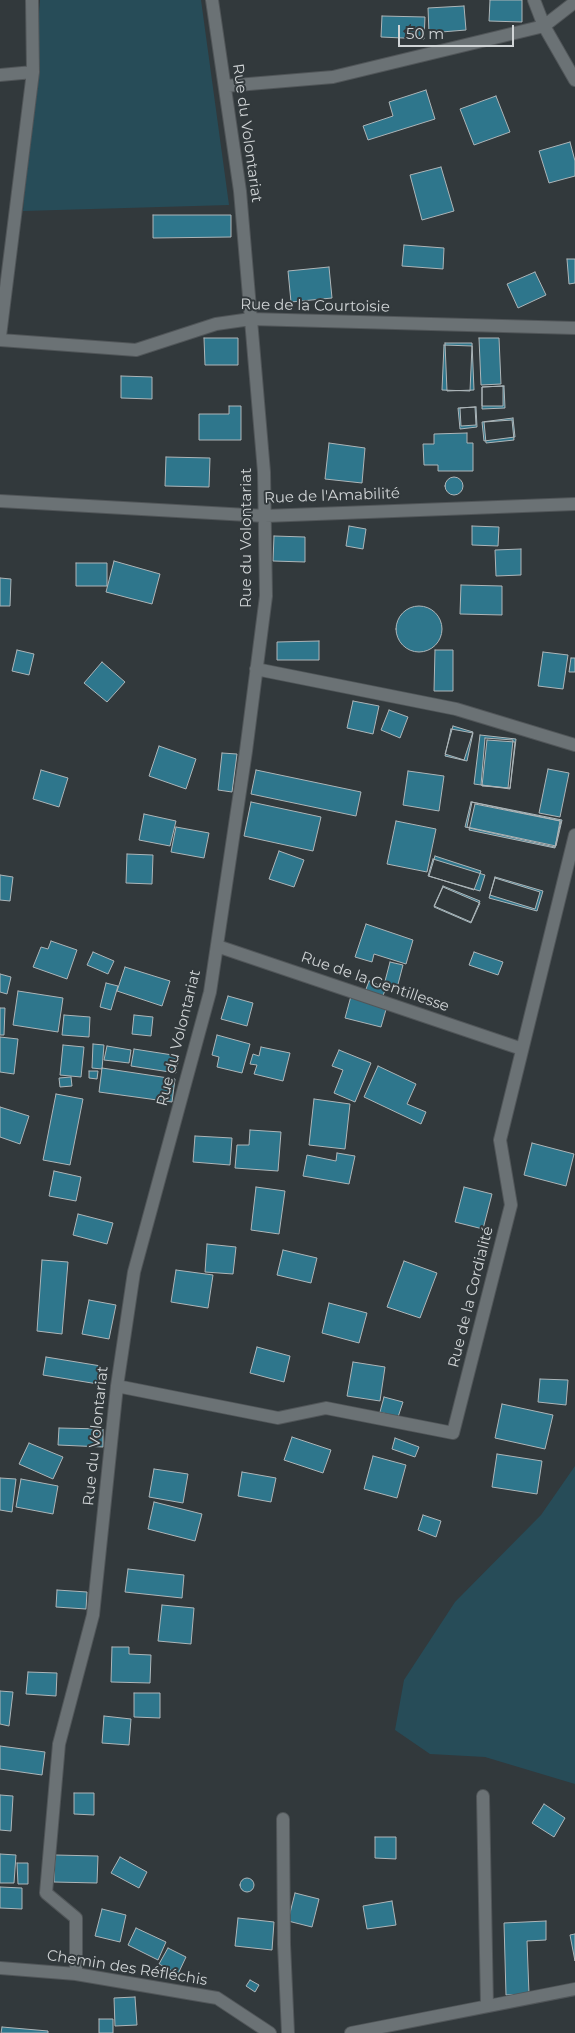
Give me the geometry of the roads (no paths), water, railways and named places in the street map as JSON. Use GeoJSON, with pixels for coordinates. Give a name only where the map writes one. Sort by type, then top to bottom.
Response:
{"type":"FeatureCollection","features":[{"type":"Feature","properties":{"kind":"street"},"geometry":{"type":"LineString","coordinates":[[0,336],[33,72],[32,0]]}},
{"type":"Feature","properties":{"kind":"street","name":"Rue du Volontariat"},"geometry":{"type":"LineString","coordinates":[[76,1974],[76,1918],[46,1893],[59,1744],[93,1615],[116,1386],[134,1272],[210,992],[266,596],[264,472],[240,191],[212,0]]}},
{"type":"Feature","properties":{"kind":"street"},"geometry":{"type":"LineString","coordinates":[[534,0],[544,26],[575,80]]}},
{"type":"Feature","properties":{"kind":"street"},"geometry":{"type":"LineString","coordinates":[[225,86],[333,77],[544,26],[575,2]]}},
{"type":"Feature","properties":{"kind":"street"},"geometry":{"type":"LineString","coordinates":[[0,75],[33,72]]}},
{"type":"Feature","properties":{"kind":"street","name":"Rue de la Courtoisie"},"geometry":{"type":"LineString","coordinates":[[0,340],[136,350],[216,324],[251,319],[575,328]]}},
{"type":"Feature","properties":{"kind":"street","name":"Rue de l'Amabilité"},"geometry":{"type":"LineString","coordinates":[[0,501],[265,516],[575,504]]}},
{"type":"Feature","properties":{"kind":"street"},"geometry":{"type":"LineString","coordinates":[[256,669],[456,709],[575,745]]}},
{"type":"Feature","properties":{"kind":"street","name":"Rue de la Cordialité"},"geometry":{"type":"LineString","coordinates":[[116,1386],[278,1418],[326,1408],[453,1432],[511,1204],[500,1140],[575,835]]}},
{"type":"Feature","properties":{"kind":"street","name":"Rue de la Gentillesse"},"geometry":{"type":"LineString","coordinates":[[217,946],[522,1049]]}},
{"type":"Feature","properties":{"kind":"street"},"geometry":{"type":"LineString","coordinates":[[483,1796],[487,2006]]}},
{"type":"Feature","properties":{"kind":"street"},"geometry":{"type":"LineString","coordinates":[[283,1819],[284,1944],[288,2033]]}},
{"type":"Feature","properties":{"kind":"street","name":"Chemin des Réfléchis"},"geometry":{"type":"LineString","coordinates":[[0,1968],[76,1974],[217,1998],[270,2033]]}},
{"type":"Feature","properties":{"kind":"street"},"geometry":{"type":"LineString","coordinates":[[352,2033],[575,1989]]}}]}
